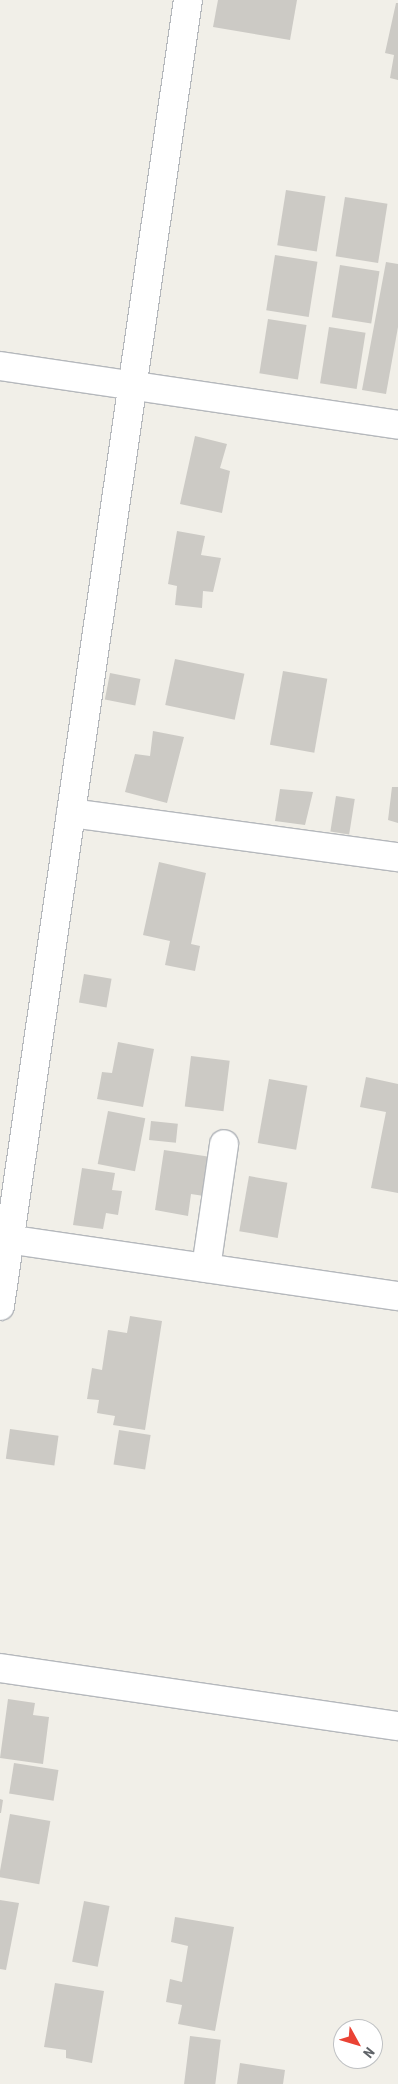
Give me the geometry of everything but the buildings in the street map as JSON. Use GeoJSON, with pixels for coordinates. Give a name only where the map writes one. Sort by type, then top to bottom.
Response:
{"type":"FeatureCollection","features":[{"type":"Feature","properties":{"kind":"street"},"geometry":{"type":"LineString","coordinates":[[0,1306],[5,1239],[71,814],[188,0]]}},
{"type":"Feature","properties":{"kind":"street"},"geometry":{"type":"LineString","coordinates":[[0,366],[398,425]]}},
{"type":"Feature","properties":{"kind":"street"},"geometry":{"type":"LineString","coordinates":[[71,814],[398,857]]}},
{"type":"Feature","properties":{"kind":"street"},"geometry":{"type":"LineString","coordinates":[[206,1268],[224,1144]]}},
{"type":"Feature","properties":{"kind":"street"},"geometry":{"type":"LineString","coordinates":[[5,1239],[398,1296]]}},
{"type":"Feature","properties":{"kind":"street"},"geometry":{"type":"LineString","coordinates":[[0,1668],[398,1726]]}}]}
